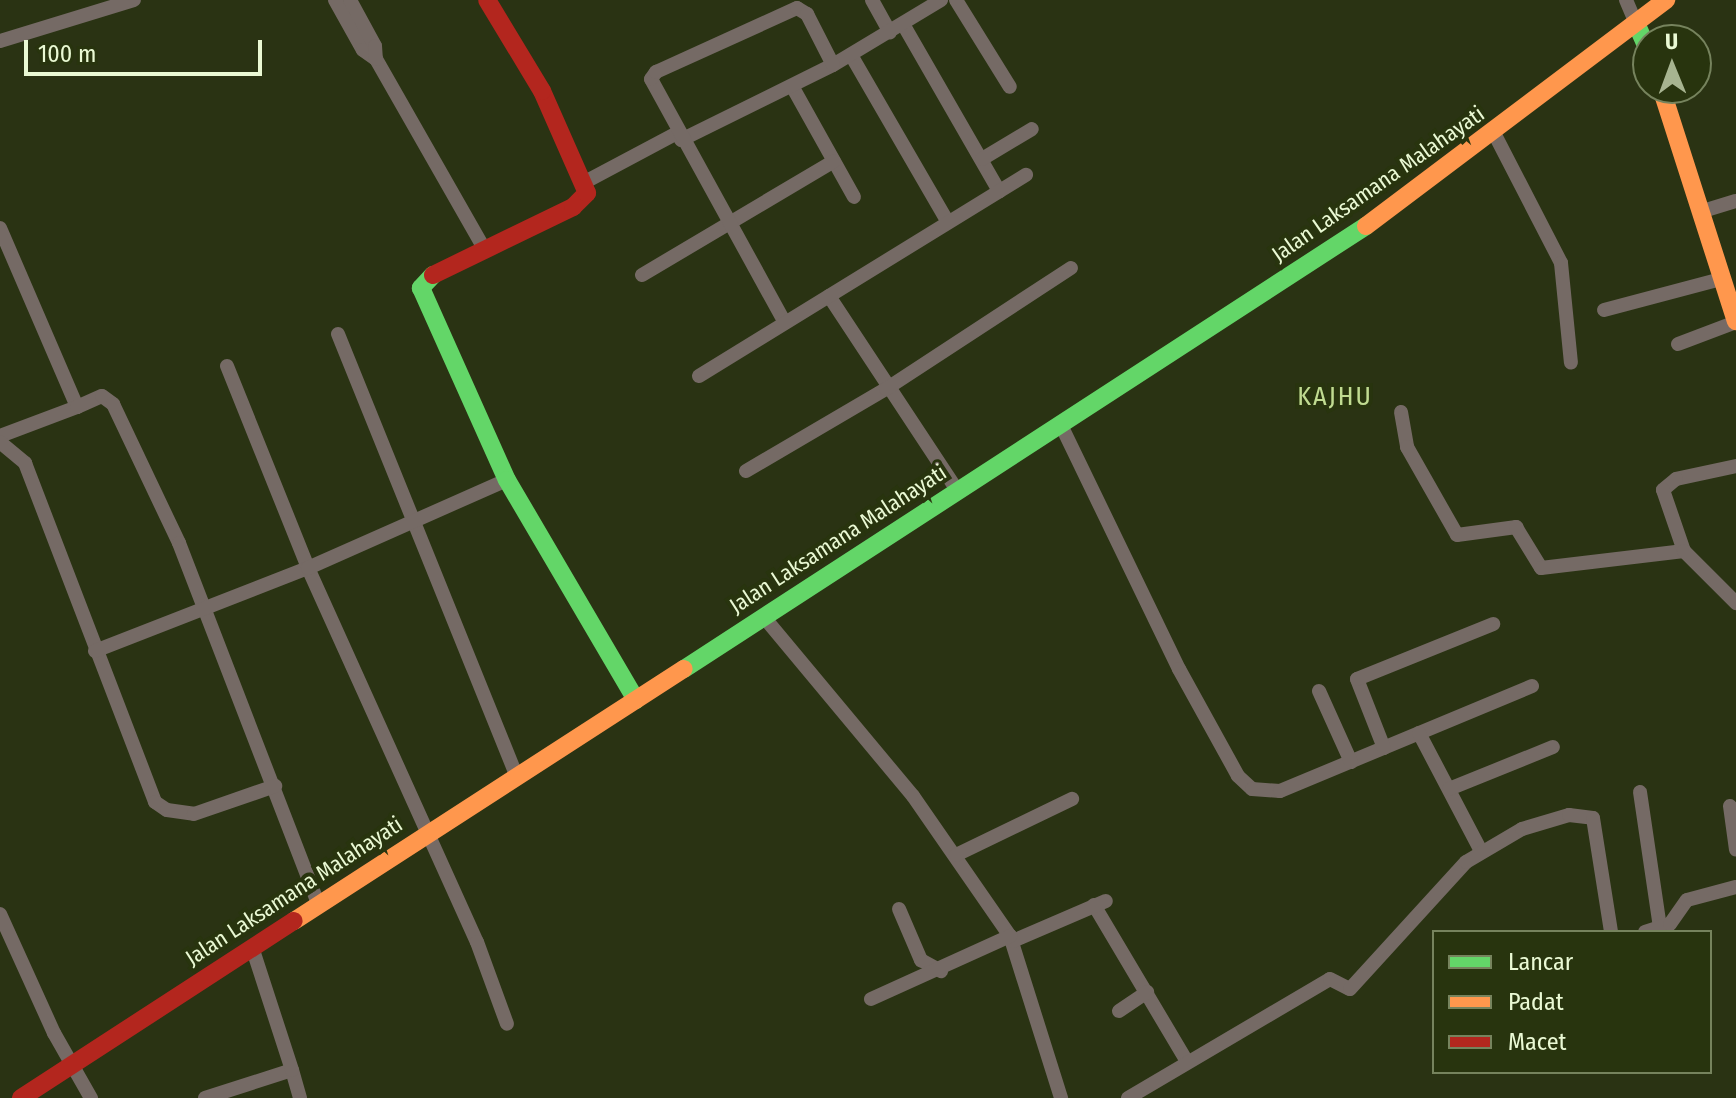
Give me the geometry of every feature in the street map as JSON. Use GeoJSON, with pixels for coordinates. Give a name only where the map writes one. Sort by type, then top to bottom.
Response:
{"type":"FeatureCollection","features":[{"type":"Feature","properties":{"kind":"main road"},"geometry":{"type":"LineString","coordinates":[[487,0],[542,91],[585,182],[583,201],[425,279],[421,288],[507,480],[636,700]]}},
{"type":"Feature","properties":{"kind":"main road","name":"Jalan Laksamana Malahayati"},"geometry":{"type":"LineString","coordinates":[[21,1098],[318,903],[1340,245],[1494,133],[1666,0]]}},
{"type":"Feature","properties":{"kind":"main road"},"geometry":{"type":"LineString","coordinates":[[1666,104],[1736,322]]}},
{"type":"Feature","properties":{"kind":"street"},"geometry":{"type":"LineString","coordinates":[[0,41],[134,0]]}},
{"type":"Feature","properties":{"kind":"street"},"geometry":{"type":"LineString","coordinates":[[335,0],[363,50],[376,59]]}},
{"type":"Feature","properties":{"kind":"street"},"geometry":{"type":"LineString","coordinates":[[350,0],[375,46],[376,59],[485,250]]}},
{"type":"Feature","properties":{"kind":"street"},"geometry":{"type":"LineString","coordinates":[[872,0],[897,28],[982,159],[999,191]]}},
{"type":"Feature","properties":{"kind":"street"},"geometry":{"type":"LineString","coordinates":[[585,182],[833,65],[940,0]]}},
{"type":"Feature","properties":{"kind":"street"},"geometry":{"type":"LineString","coordinates":[[956,0],[1010,87]]}},
{"type":"Feature","properties":{"kind":"street"},"geometry":{"type":"LineString","coordinates":[[1626,0],[1636,23]]}},
{"type":"Feature","properties":{"kind":"street"},"geometry":{"type":"LineString","coordinates":[[784,321],[729,228],[651,83],[653,75],[791,9],[802,8],[807,14],[833,65]]}},
{"type":"Feature","properties":{"kind":"street"},"geometry":{"type":"LineString","coordinates":[[851,55],[948,222]]}},
{"type":"Feature","properties":{"kind":"street"},"geometry":{"type":"LineString","coordinates":[[792,86],[854,197]]}},
{"type":"Feature","properties":{"kind":"street"},"geometry":{"type":"LineString","coordinates":[[982,159],[1032,129]]}},
{"type":"Feature","properties":{"kind":"street"},"geometry":{"type":"LineString","coordinates":[[1494,133],[1561,263],[1571,363]]}},
{"type":"Feature","properties":{"kind":"street"},"geometry":{"type":"LineString","coordinates":[[642,275],[729,228],[834,161]]}},
{"type":"Feature","properties":{"kind":"street"},"geometry":{"type":"LineString","coordinates":[[699,376],[1026,175]]}},
{"type":"Feature","properties":{"kind":"street"},"geometry":{"type":"LineString","coordinates":[[1703,211],[1736,201]]}},
{"type":"Feature","properties":{"kind":"street"},"geometry":{"type":"LineString","coordinates":[[0,228],[77,407]]}},
{"type":"Feature","properties":{"kind":"street"},"geometry":{"type":"LineString","coordinates":[[746,471],[886,389],[1071,268]]}},
{"type":"Feature","properties":{"kind":"street"},"geometry":{"type":"LineString","coordinates":[[1604,310],[1721,279]]}},
{"type":"Feature","properties":{"kind":"street"},"geometry":{"type":"LineString","coordinates":[[829,296],[886,389],[957,490]]}},
{"type":"Feature","properties":{"kind":"street"},"geometry":{"type":"LineString","coordinates":[[1678,344],[1736,322]]}},
{"type":"Feature","properties":{"kind":"street"},"geometry":{"type":"LineString","coordinates":[[338,334],[517,776]]}},
{"type":"Feature","properties":{"kind":"street"},"geometry":{"type":"LineString","coordinates":[[227,366],[308,568],[429,832],[507,1024]]}},
{"type":"Feature","properties":{"kind":"street"},"geometry":{"type":"LineString","coordinates":[[275,786],[194,814],[167,810],[148,790],[25,463],[0,439],[102,396],[113,404],[205,607],[275,786],[318,903]]}},
{"type":"Feature","properties":{"kind":"street"},"geometry":{"type":"LineString","coordinates":[[1401,412],[1407,447],[1457,535],[1516,527],[1541,568],[1684,551]]}},
{"type":"Feature","properties":{"kind":"street"},"geometry":{"type":"LineString","coordinates":[[1061,425],[1179,669],[1238,776],[1252,789],[1271,792],[1532,686]]}},
{"type":"Feature","properties":{"kind":"street"},"geometry":{"type":"LineString","coordinates":[[1736,466],[1667,482],[1669,514],[1684,551],[1736,603]]}},
{"type":"Feature","properties":{"kind":"street"},"geometry":{"type":"LineString","coordinates":[[95,651],[308,568],[507,480]]}},
{"type":"Feature","properties":{"kind":"street"},"geometry":{"type":"LineString","coordinates":[[763,616],[913,796],[1012,938],[1061,1098]]}},
{"type":"Feature","properties":{"kind":"street"},"geometry":{"type":"LineString","coordinates":[[1384,748],[1357,679],[1493,624]]}},
{"type":"Feature","properties":{"kind":"street"},"geometry":{"type":"LineString","coordinates":[[1319,691],[1351,762]]}},
{"type":"Feature","properties":{"kind":"street"},"geometry":{"type":"LineString","coordinates":[[1419,733],[1481,851]]}},
{"type":"Feature","properties":{"kind":"street"},"geometry":{"type":"LineString","coordinates":[[1449,789],[1553,747]]}},
{"type":"Feature","properties":{"kind":"street"},"geometry":{"type":"LineString","coordinates":[[1640,792],[1660,928]]}},
{"type":"Feature","properties":{"kind":"street"},"geometry":{"type":"LineString","coordinates":[[956,855],[1072,799]]}},
{"type":"Feature","properties":{"kind":"street"},"geometry":{"type":"LineString","coordinates":[[1730,806],[1736,850]]}},
{"type":"Feature","properties":{"kind":"street"},"geometry":{"type":"LineString","coordinates":[[1128,1098],[1186,1060],[1330,979],[1350,989],[1438,890],[1481,851],[1560,816],[1593,818],[1611,930]]}},
{"type":"Feature","properties":{"kind":"street"},"geometry":{"type":"LineString","coordinates":[[1652,930],[1670,924],[1687,900],[1736,887]]}},
{"type":"Feature","properties":{"kind":"street"},"geometry":{"type":"LineString","coordinates":[[871,999],[1100,903],[1186,1060]]}},
{"type":"Feature","properties":{"kind":"street"},"geometry":{"type":"LineString","coordinates":[[899,909],[921,960],[941,971]]}},
{"type":"Feature","properties":{"kind":"street"},"geometry":{"type":"LineString","coordinates":[[0,914],[72,1065],[91,1098]]}},
{"type":"Feature","properties":{"kind":"street"},"geometry":{"type":"LineString","coordinates":[[252,947],[300,1098]]}},
{"type":"Feature","properties":{"kind":"street"},"geometry":{"type":"LineString","coordinates":[[1119,1011],[1147,992]]}},
{"type":"Feature","properties":{"kind":"street"},"geometry":{"type":"LineString","coordinates":[[205,1098],[292,1070]]}},
{"type":"Feature","properties":{"kind":"traffic: fast"},"geometry":{"type":"LineString","coordinates":[[684,669],[1366,226]]}},
{"type":"Feature","properties":{"kind":"traffic: fast"},"geometry":{"type":"LineString","coordinates":[[433,275],[421,288],[507,480],[636,700]]}},
{"type":"Feature","properties":{"kind":"traffic: slow"},"geometry":{"type":"LineString","coordinates":[[1366,226],[1666,0]]}},
{"type":"Feature","properties":{"kind":"traffic: slow"},"geometry":{"type":"LineString","coordinates":[[1666,104],[1736,321]]}},
{"type":"Feature","properties":{"kind":"traffic: slow"},"geometry":{"type":"LineString","coordinates":[[294,921],[684,669]]}},
{"type":"Feature","properties":{"kind":"traffic: jam"},"geometry":{"type":"LineString","coordinates":[[433,275],[573,207],[587,193],[542,91],[487,0]]}},
{"type":"Feature","properties":{"kind":"traffic: jam"},"geometry":{"type":"LineString","coordinates":[[21,1098],[294,921]]}},
{"type":"Feature","properties":{"kind":"district","name":"KAJHU"},"geometry":{"type":"Point","coordinates":[1335,397]}}]}
